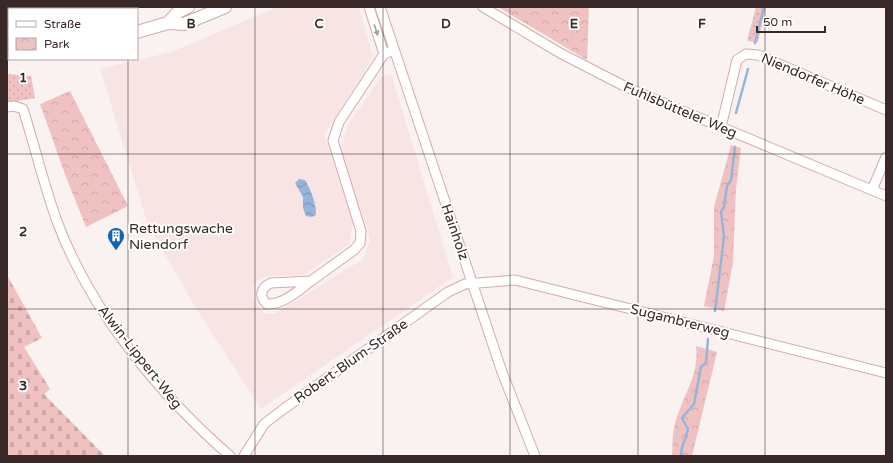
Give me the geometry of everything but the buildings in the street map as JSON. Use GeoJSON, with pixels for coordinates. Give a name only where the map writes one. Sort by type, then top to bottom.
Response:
{"type":"FeatureCollection","features":[{"type":"Feature","properties":{"kind":"main road"},"geometry":{"type":"LineString","coordinates":[[168,23],[178,12],[188,7]]}},
{"type":"Feature","properties":{"kind":"main road"},"geometry":{"type":"LineString","coordinates":[[138,32],[168,23],[184,24],[225,7]]}},
{"type":"Feature","properties":{"kind":"street"},"geometry":{"type":"LineString","coordinates":[[369,7],[384,54]]}},
{"type":"Feature","properties":{"kind":"street","name":"Hainholz"},"geometry":{"type":"LineString","coordinates":[[380,7],[502,372],[535,456]]}},
{"type":"Feature","properties":{"kind":"street","name":"Fuhlsbütteler Weg"},"geometry":{"type":"LineString","coordinates":[[483,7],[560,53],[610,80],[669,107],[886,196]]}},
{"type":"Feature","properties":{"kind":"street"},"geometry":{"type":"LineString","coordinates":[[311,281],[270,283],[265,286],[262,292],[262,300],[267,304],[274,305],[293,294],[354,250],[360,243],[361,231],[358,217],[333,141],[340,122],[384,54],[394,50]]}},
{"type":"Feature","properties":{"kind":"street","name":"Niendorfer Höhe"},"geometry":{"type":"LineString","coordinates":[[721,128],[737,60],[746,54],[758,55],[886,110]]}},
{"type":"Feature","properties":{"kind":"street","name":"Alwin-Lippert-Weg"},"geometry":{"type":"LineString","coordinates":[[7,107],[14,106],[23,108],[34,149],[59,225],[97,301],[118,332],[176,405],[230,456]]}},
{"type":"Feature","properties":{"kind":"street"},"geometry":{"type":"LineString","coordinates":[[872,190],[886,157]]}},
{"type":"Feature","properties":{"kind":"street","name":"Sugambrerweg"},"geometry":{"type":"LineString","coordinates":[[472,284],[515,280],[886,373]]}},
{"type":"Feature","properties":{"kind":"street","name":"Robert-Blum-Straße"},"geometry":{"type":"LineString","coordinates":[[244,456],[264,424],[285,408],[448,292],[465,284],[472,284]]}},
{"type":"Feature","properties":{"kind":"shaded area"},"geometry":{"type":"Polygon","coordinates":[[[17,7],[134,7],[132,8],[17,7]]]}},
{"type":"Feature","properties":{"kind":"shaded area"},"geometry":{"type":"Polygon","coordinates":[[[278,7],[359,7],[373,57],[324,135],[353,224],[349,245],[303,275],[268,276],[257,281],[253,289],[254,300],[261,310],[267,314],[276,313],[363,259],[370,241],[368,231],[340,150],[348,125],[381,77],[391,74],[453,277],[261,409],[197,310],[148,225],[100,69],[171,52],[278,7]]]}},
{"type":"Feature","properties":{"kind":"green space"},"geometry":{"type":"Polygon","coordinates":[[[498,7],[589,7],[587,60],[498,7]]]}},
{"type":"Feature","properties":{"kind":"green space"},"geometry":{"type":"Polygon","coordinates":[[[756,7],[766,7],[758,42],[747,41],[756,7]]]}},
{"type":"Feature","properties":{"kind":"green space"},"geometry":{"type":"Polygon","coordinates":[[[7,74],[31,76],[35,98],[7,103],[7,74]]]}},
{"type":"Feature","properties":{"kind":"green space"},"geometry":{"type":"Polygon","coordinates":[[[70,91],[128,206],[86,227],[66,177],[40,104],[70,91]]]}},
{"type":"Feature","properties":{"kind":"green space"},"geometry":{"type":"Polygon","coordinates":[[[731,145],[741,148],[736,189],[733,262],[724,311],[704,306],[714,256],[714,207],[731,145]]]}},
{"type":"Feature","properties":{"kind":"green space"},"geometry":{"type":"Polygon","coordinates":[[[7,275],[42,338],[24,347],[50,389],[44,394],[105,456],[7,456],[7,275]]]}},
{"type":"Feature","properties":{"kind":"green space"},"geometry":{"type":"Polygon","coordinates":[[[696,346],[717,352],[692,456],[672,456],[674,428],[695,368],[696,346]]]}},
{"type":"Feature","properties":{"kind":"water"},"geometry":{"type":"Polygon","coordinates":[[[299,179],[305,180],[313,197],[316,215],[312,217],[306,216],[303,208],[303,197],[295,183],[299,179]]]}},
{"type":"Feature","properties":{"kind":"waterway"},"geometry":{"type":"LineString","coordinates":[[755,43],[764,7]]}},
{"type":"Feature","properties":{"kind":"waterway"},"geometry":{"type":"LineString","coordinates":[[736,113],[748,69]]}},
{"type":"Feature","properties":{"kind":"waterway"},"geometry":{"type":"LineString","coordinates":[[715,311],[724,237],[721,212],[724,207],[727,186],[731,180],[735,147]]}},
{"type":"Feature","properties":{"kind":"waterway"},"geometry":{"type":"LineString","coordinates":[[681,456],[688,429],[682,418],[694,404],[701,367],[706,363],[708,339]]}},
{"type":"Feature","properties":{"kind":"place","name":"Rettungswache Niendorf"},"geometry":{"type":"Point","coordinates":[116,251]}}]}
